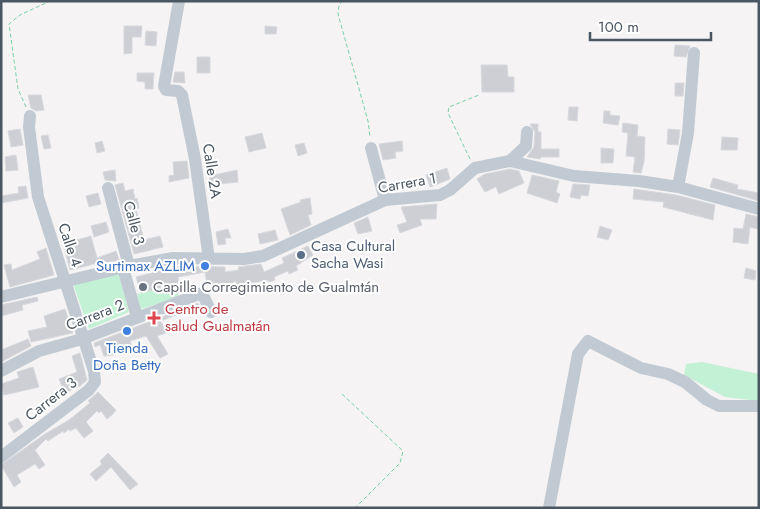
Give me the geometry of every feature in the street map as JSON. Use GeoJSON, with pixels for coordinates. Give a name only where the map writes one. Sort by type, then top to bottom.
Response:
{"type":"FeatureCollection","features":[{"type":"Feature","properties":{"kind":"street","name":"Calle 2A"},"geometry":{"type":"LineString","coordinates":[[179,1],[164,86],[166,90],[178,91],[182,95],[195,159],[209,259]]}},
{"type":"Feature","properties":{"kind":"street"},"geometry":{"type":"LineString","coordinates":[[678,187],[688,133],[694,53]]}},
{"type":"Feature","properties":{"kind":"street","name":"Calle 4"},"geometry":{"type":"LineString","coordinates":[[30,116],[29,127],[38,197],[82,339],[94,371],[95,382]]}},
{"type":"Feature","properties":{"kind":"street"},"geometry":{"type":"LineString","coordinates":[[510,161],[526,146],[527,132]]}},
{"type":"Feature","properties":{"kind":"street"},"geometry":{"type":"LineString","coordinates":[[371,148],[385,200]]}},
{"type":"Feature","properties":{"kind":"street"},"geometry":{"type":"LineString","coordinates":[[475,168],[510,161],[574,176],[639,181],[678,187],[759,209]]}},
{"type":"Feature","properties":{"kind":"street","name":"Carrera 1"},"geometry":{"type":"LineString","coordinates":[[1,297],[126,267],[174,258],[209,259],[263,256],[385,200],[440,195],[450,190],[475,168]]}},
{"type":"Feature","properties":{"kind":"street","name":"Calle 3"},"geometry":{"type":"LineString","coordinates":[[108,188],[137,317]]}},
{"type":"Feature","properties":{"kind":"street","name":"Carrera 2"},"geometry":{"type":"LineString","coordinates":[[1,370],[39,351],[82,339],[202,293],[211,312]]}},
{"type":"Feature","properties":{"kind":"street"},"geometry":{"type":"LineString","coordinates":[[549,508],[578,354],[588,341],[641,368],[668,374],[685,382],[707,400],[718,406],[759,406]]}},
{"type":"Feature","properties":{"kind":"street","name":"Carrera 3"},"geometry":{"type":"LineString","coordinates":[[1,458],[89,390],[95,382]]}},
{"type":"Feature","properties":{"kind":"path"},"geometry":{"type":"LineString","coordinates":[[30,116],[18,89],[9,24],[20,15],[50,1]]}},
{"type":"Feature","properties":{"kind":"path"},"geometry":{"type":"LineString","coordinates":[[343,1],[339,6],[338,14],[368,121],[371,148]]}},
{"type":"Feature","properties":{"kind":"path"},"geometry":{"type":"LineString","coordinates":[[475,168],[448,113],[449,107],[479,95]]}},
{"type":"Feature","properties":{"kind":"path"},"geometry":{"type":"LineString","coordinates":[[342,394],[403,451],[400,463],[355,508]]}},
{"type":"Feature","properties":{"kind":"green space"},"geometry":{"type":"Polygon","coordinates":[[[118,272],[129,312],[89,329],[73,284],[118,272]]]}},
{"type":"Feature","properties":{"kind":"green space"},"geometry":{"type":"Polygon","coordinates":[[[168,286],[169,289],[178,287],[178,297],[141,309],[137,294],[168,286]]]}},
{"type":"Feature","properties":{"kind":"green space"},"geometry":{"type":"Polygon","coordinates":[[[702,362],[759,374],[759,401],[725,397],[684,375],[686,364],[702,362]]]}},
{"type":"Feature","properties":{"kind":"building"},"geometry":{"type":"Polygon","coordinates":[[[124,26],[142,26],[141,37],[132,37],[132,53],[124,54],[124,26]]]}},
{"type":"Feature","properties":{"kind":"building"},"geometry":{"type":"Polygon","coordinates":[[[265,26],[277,27],[276,34],[265,34],[265,26]]]}},
{"type":"Feature","properties":{"kind":"building"},"geometry":{"type":"Polygon","coordinates":[[[146,31],[157,32],[156,46],[145,45],[146,31]]]}},
{"type":"Feature","properties":{"kind":"building"},"geometry":{"type":"Polygon","coordinates":[[[675,45],[690,46],[686,57],[674,56],[675,45]]]}},
{"type":"Feature","properties":{"kind":"building"},"geometry":{"type":"Polygon","coordinates":[[[197,57],[210,57],[210,73],[197,73],[197,57]]]}},
{"type":"Feature","properties":{"kind":"building"},"geometry":{"type":"Polygon","coordinates":[[[481,65],[507,65],[508,77],[514,77],[514,92],[482,92],[481,65]]]}},
{"type":"Feature","properties":{"kind":"building"},"geometry":{"type":"Polygon","coordinates":[[[175,72],[184,72],[185,83],[173,82],[175,72]]]}},
{"type":"Feature","properties":{"kind":"building"},"geometry":{"type":"Polygon","coordinates":[[[137,73],[154,73],[153,89],[145,89],[145,82],[137,81],[137,73]]]}},
{"type":"Feature","properties":{"kind":"building"},"geometry":{"type":"Polygon","coordinates":[[[675,83],[684,83],[683,96],[675,96],[675,83]]]}},
{"type":"Feature","properties":{"kind":"building"},"geometry":{"type":"Polygon","coordinates":[[[28,95],[41,95],[44,110],[36,111],[31,108],[28,95]]]}},
{"type":"Feature","properties":{"kind":"building"},"geometry":{"type":"Polygon","coordinates":[[[569,107],[578,107],[577,121],[568,120],[569,107]]]}},
{"type":"Feature","properties":{"kind":"building"},"geometry":{"type":"Polygon","coordinates":[[[604,111],[610,111],[610,115],[620,116],[618,125],[603,123],[604,111]]]}},
{"type":"Feature","properties":{"kind":"building"},"geometry":{"type":"Polygon","coordinates":[[[623,123],[638,125],[637,136],[645,137],[644,162],[641,173],[633,172],[635,157],[626,156],[628,133],[622,132],[623,123]]]}},
{"type":"Feature","properties":{"kind":"building"},"geometry":{"type":"Polygon","coordinates":[[[530,124],[538,124],[538,132],[541,132],[541,149],[559,149],[559,157],[541,157],[540,159],[527,157],[534,147],[535,132],[530,124]]]}},
{"type":"Feature","properties":{"kind":"building"},"geometry":{"type":"Polygon","coordinates":[[[20,129],[23,145],[11,147],[8,131],[20,129]]]}},
{"type":"Feature","properties":{"kind":"building"},"geometry":{"type":"Polygon","coordinates":[[[668,129],[680,130],[678,145],[667,144],[668,129]]]}},
{"type":"Feature","properties":{"kind":"building"},"geometry":{"type":"Polygon","coordinates":[[[262,133],[266,148],[249,152],[245,137],[262,133]]]}},
{"type":"Feature","properties":{"kind":"building"},"geometry":{"type":"Polygon","coordinates":[[[48,135],[51,148],[44,149],[41,136],[48,135]]]}},
{"type":"Feature","properties":{"kind":"building"},"geometry":{"type":"Polygon","coordinates":[[[722,137],[738,138],[737,150],[721,150],[722,137]]]}},
{"type":"Feature","properties":{"kind":"building"},"geometry":{"type":"Polygon","coordinates":[[[102,141],[105,151],[97,153],[95,143],[102,141]]]}},
{"type":"Feature","properties":{"kind":"building"},"geometry":{"type":"Polygon","coordinates":[[[402,141],[403,151],[395,152],[396,158],[383,160],[379,144],[402,141]]]}},
{"type":"Feature","properties":{"kind":"building"},"geometry":{"type":"Polygon","coordinates":[[[304,143],[307,153],[298,156],[295,145],[304,143]]]}},
{"type":"Feature","properties":{"kind":"building"},"geometry":{"type":"Polygon","coordinates":[[[601,148],[614,149],[613,163],[601,163],[601,148]]]}},
{"type":"Feature","properties":{"kind":"building"},"geometry":{"type":"Polygon","coordinates":[[[16,155],[18,170],[6,171],[5,157],[16,155]]]}},
{"type":"Feature","properties":{"kind":"building"},"geometry":{"type":"Polygon","coordinates":[[[187,161],[189,178],[169,182],[169,176],[174,175],[173,162],[187,161]]]}},
{"type":"Feature","properties":{"kind":"building"},"geometry":{"type":"Polygon","coordinates":[[[447,168],[450,179],[430,187],[426,175],[447,168]]]}},
{"type":"Feature","properties":{"kind":"building"},"geometry":{"type":"Polygon","coordinates":[[[510,169],[519,171],[524,183],[499,194],[496,187],[485,192],[477,179],[485,174],[510,169]]]}},
{"type":"Feature","properties":{"kind":"building"},"geometry":{"type":"Polygon","coordinates":[[[115,170],[116,181],[105,180],[103,172],[115,170]]]}},
{"type":"Feature","properties":{"kind":"building"},"geometry":{"type":"Polygon","coordinates":[[[237,170],[238,182],[210,185],[209,176],[237,170]]]}},
{"type":"Feature","properties":{"kind":"building"},"geometry":{"type":"Polygon","coordinates":[[[532,175],[559,181],[556,192],[560,194],[557,203],[527,193],[532,175]]]}},
{"type":"Feature","properties":{"kind":"building"},"geometry":{"type":"Polygon","coordinates":[[[713,178],[738,185],[737,189],[759,193],[759,201],[710,187],[713,178]]]}},
{"type":"Feature","properties":{"kind":"building"},"geometry":{"type":"Polygon","coordinates":[[[123,183],[125,191],[133,189],[135,199],[137,198],[139,208],[136,209],[144,240],[160,236],[163,247],[134,254],[115,185],[123,183]]]}},
{"type":"Feature","properties":{"kind":"building"},"geometry":{"type":"Polygon","coordinates":[[[573,184],[590,185],[588,196],[581,195],[580,199],[570,197],[573,184]]]}},
{"type":"Feature","properties":{"kind":"building"},"geometry":{"type":"Polygon","coordinates":[[[26,186],[28,198],[1,203],[1,196],[19,193],[18,187],[26,186]]]}},
{"type":"Feature","properties":{"kind":"building"},"geometry":{"type":"Polygon","coordinates":[[[634,189],[676,195],[715,205],[713,220],[663,207],[664,202],[633,199],[634,189]]]}},
{"type":"Feature","properties":{"kind":"building"},"geometry":{"type":"Polygon","coordinates":[[[98,193],[101,204],[89,207],[86,196],[98,193]]]}},
{"type":"Feature","properties":{"kind":"building"},"geometry":{"type":"Polygon","coordinates":[[[310,198],[312,214],[308,215],[311,225],[290,235],[281,209],[301,202],[300,200],[310,198]]]}},
{"type":"Feature","properties":{"kind":"building"},"geometry":{"type":"Polygon","coordinates":[[[437,204],[436,219],[420,219],[422,225],[400,233],[397,225],[407,222],[401,207],[437,204]]]}},
{"type":"Feature","properties":{"kind":"building"},"geometry":{"type":"Polygon","coordinates":[[[746,214],[759,217],[757,229],[750,227],[748,244],[733,242],[734,228],[743,229],[746,214]]]}},
{"type":"Feature","properties":{"kind":"building"},"geometry":{"type":"Polygon","coordinates":[[[368,217],[372,231],[358,234],[354,223],[368,217]]]}},
{"type":"Feature","properties":{"kind":"building"},"geometry":{"type":"Polygon","coordinates":[[[106,222],[109,232],[94,237],[91,226],[106,222]]]}},
{"type":"Feature","properties":{"kind":"building"},"geometry":{"type":"Polygon","coordinates":[[[600,226],[612,230],[608,240],[597,237],[600,226]]]}},
{"type":"Feature","properties":{"kind":"building"},"geometry":{"type":"Polygon","coordinates":[[[228,229],[231,238],[225,238],[226,244],[218,245],[216,232],[228,229]]]}},
{"type":"Feature","properties":{"kind":"building"},"geometry":{"type":"Polygon","coordinates":[[[275,230],[278,240],[260,244],[258,234],[275,230]]]}},
{"type":"Feature","properties":{"kind":"building"},"geometry":{"type":"Polygon","coordinates":[[[91,236],[97,258],[116,251],[119,260],[106,263],[106,261],[70,270],[63,244],[91,236]]]}},
{"type":"Feature","properties":{"kind":"building"},"geometry":{"type":"Polygon","coordinates":[[[308,246],[313,255],[296,266],[298,270],[289,274],[288,271],[274,277],[275,280],[269,282],[268,280],[237,286],[236,281],[218,289],[215,283],[207,284],[205,272],[178,277],[179,283],[141,293],[136,277],[179,266],[225,267],[225,272],[239,270],[238,267],[261,264],[264,272],[284,263],[282,258],[308,246]]]}},
{"type":"Feature","properties":{"kind":"building"},"geometry":{"type":"Polygon","coordinates":[[[46,248],[54,275],[10,287],[4,265],[11,264],[12,270],[40,259],[37,252],[46,248]]]}},
{"type":"Feature","properties":{"kind":"building"},"geometry":{"type":"Polygon","coordinates":[[[746,268],[756,271],[755,280],[744,278],[746,268]]]}},
{"type":"Feature","properties":{"kind":"building"},"geometry":{"type":"Polygon","coordinates":[[[37,297],[38,301],[22,305],[23,310],[1,316],[1,305],[37,297]]]}},
{"type":"Feature","properties":{"kind":"building"},"geometry":{"type":"Polygon","coordinates":[[[198,303],[201,310],[196,313],[194,308],[161,321],[166,333],[157,336],[168,354],[160,358],[146,336],[130,341],[132,346],[113,355],[104,356],[100,345],[95,347],[94,343],[198,303]]]}},
{"type":"Feature","properties":{"kind":"building"},"geometry":{"type":"Polygon","coordinates":[[[65,309],[73,333],[31,342],[28,331],[47,327],[44,316],[65,309]]]}},
{"type":"Feature","properties":{"kind":"building"},"geometry":{"type":"Polygon","coordinates":[[[28,339],[31,346],[1,362],[1,350],[28,339]]]}},
{"type":"Feature","properties":{"kind":"building"},"geometry":{"type":"Polygon","coordinates":[[[80,353],[87,380],[80,386],[65,393],[59,379],[77,372],[72,356],[80,353]]]}},
{"type":"Feature","properties":{"kind":"building"},"geometry":{"type":"Polygon","coordinates":[[[33,367],[39,387],[4,395],[1,384],[19,378],[17,372],[33,367]]]}},
{"type":"Feature","properties":{"kind":"building"},"geometry":{"type":"Polygon","coordinates":[[[98,392],[116,410],[112,415],[107,419],[101,411],[99,413],[97,411],[86,422],[93,431],[84,438],[76,428],[70,431],[69,429],[64,433],[63,431],[48,441],[46,439],[35,450],[45,465],[39,469],[35,464],[17,475],[21,482],[14,487],[1,465],[45,434],[69,420],[90,403],[88,401],[98,392]]]}},
{"type":"Feature","properties":{"kind":"building"},"geometry":{"type":"Polygon","coordinates":[[[18,418],[23,427],[14,433],[8,423],[18,418]]]}},
{"type":"Feature","properties":{"kind":"building"},"geometry":{"type":"Polygon","coordinates":[[[108,453],[138,484],[130,490],[111,467],[96,481],[90,474],[102,464],[100,461],[108,453]]]}},
{"type":"Feature","properties":{"kind":"place","name":"Casa Cultural Sacha Wasi"},"geometry":{"type":"Point","coordinates":[301,255]}},
{"type":"Feature","properties":{"kind":"place","name":"Surtimax AZLIM"},"geometry":{"type":"Point","coordinates":[205,266]}},
{"type":"Feature","properties":{"kind":"place","name":"Capilla Corregimiento de Gualmtán"},"geometry":{"type":"Point","coordinates":[143,287]}},
{"type":"Feature","properties":{"kind":"place","name":"Centro de salud Gualmatán"},"geometry":{"type":"Point","coordinates":[154,318]}},
{"type":"Feature","properties":{"kind":"place","name":"Tienda Doña Betty"},"geometry":{"type":"Point","coordinates":[127,331]}}]}
